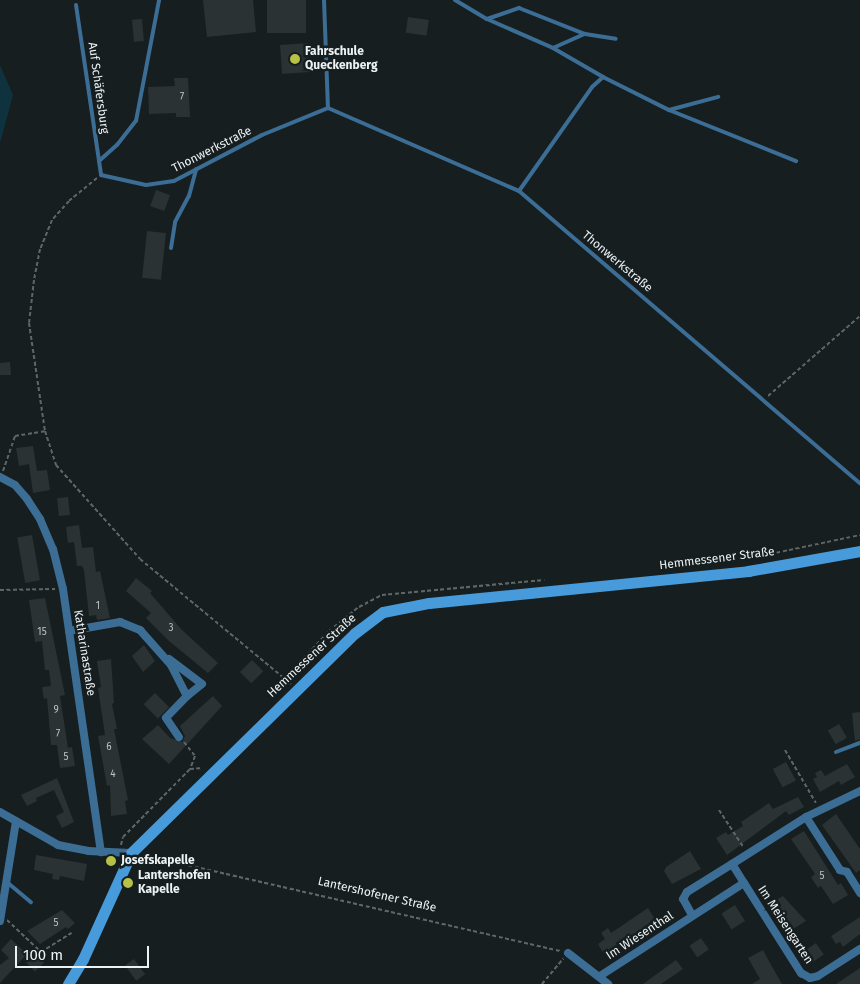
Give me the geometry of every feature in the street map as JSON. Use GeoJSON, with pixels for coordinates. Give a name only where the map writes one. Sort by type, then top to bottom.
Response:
{"type":"FeatureCollection","features":[{"type":"Feature","properties":{"kind":"main road","name":"Hemmessener Straße"},"geometry":{"type":"LineString","coordinates":[[68,984],[83,959],[131,853],[290,689],[369,621],[395,608],[748,571],[860,550]]}},
{"type":"Feature","properties":{"kind":"street","name":"Katharinastraße"},"geometry":{"type":"LineString","coordinates":[[0,477],[15,485],[40,519],[52,549],[62,589],[69,631],[102,852]]}},
{"type":"Feature","properties":{"kind":"street"},"geometry":{"type":"LineString","coordinates":[[69,631],[120,622],[131,624],[164,656],[202,684],[187,696],[166,718],[179,737]]}},
{"type":"Feature","properties":{"kind":"street"},"geometry":{"type":"LineString","coordinates":[[164,656],[180,677],[187,696]]}},
{"type":"Feature","properties":{"kind":"street","name":"Im Wiesenthal"},"geometry":{"type":"LineString","coordinates":[[692,915],[684,899],[687,892],[806,817],[860,791]]}},
{"type":"Feature","properties":{"kind":"street"},"geometry":{"type":"LineString","coordinates":[[0,812],[58,845],[102,852],[131,853]]}},
{"type":"Feature","properties":{"kind":"street"},"geometry":{"type":"LineString","coordinates":[[806,817],[840,870],[847,872],[860,893]]}},
{"type":"Feature","properties":{"kind":"street"},"geometry":{"type":"LineString","coordinates":[[1,918],[8,883],[16,821]]}},
{"type":"Feature","properties":{"kind":"street"},"geometry":{"type":"LineString","coordinates":[[732,864],[744,883]]}},
{"type":"Feature","properties":{"kind":"street","name":"Im Wiesenthal"},"geometry":{"type":"LineString","coordinates":[[600,976],[744,883]]}},
{"type":"Feature","properties":{"kind":"street","name":"Im Meisengarten"},"geometry":{"type":"LineString","coordinates":[[744,883],[808,981],[860,949]]}},
{"type":"Feature","properties":{"kind":"street"},"geometry":{"type":"LineString","coordinates":[[568,953],[608,984]]}},
{"type":"Feature","properties":{"kind":"lane"},"geometry":{"type":"LineString","coordinates":[[99,160],[117,145],[136,121],[159,0]]}},
{"type":"Feature","properties":{"kind":"lane"},"geometry":{"type":"LineString","coordinates":[[324,0],[328,108]]}},
{"type":"Feature","properties":{"kind":"lane"},"geometry":{"type":"LineString","coordinates":[[455,0],[552,48],[603,77],[669,110],[796,161]]}},
{"type":"Feature","properties":{"kind":"lane","name":"Auf Schäfersburg"},"geometry":{"type":"LineString","coordinates":[[76,5],[101,175]]}},
{"type":"Feature","properties":{"kind":"lane"},"geometry":{"type":"LineString","coordinates":[[488,18],[519,8],[585,34],[616,40]]}},
{"type":"Feature","properties":{"kind":"lane"},"geometry":{"type":"LineString","coordinates":[[552,48],[585,34]]}},
{"type":"Feature","properties":{"kind":"lane"},"geometry":{"type":"LineString","coordinates":[[518,191],[592,87],[603,77]]}},
{"type":"Feature","properties":{"kind":"lane"},"geometry":{"type":"LineString","coordinates":[[669,110],[718,97]]}},
{"type":"Feature","properties":{"kind":"lane","name":"Thonwerkstraße"},"geometry":{"type":"LineString","coordinates":[[101,175],[146,185],[174,181],[262,135],[328,108],[518,191],[764,399],[860,483]]}},
{"type":"Feature","properties":{"kind":"lane"},"geometry":{"type":"LineString","coordinates":[[171,248],[174,222],[189,196],[196,169]]}},
{"type":"Feature","properties":{"kind":"lane"},"geometry":{"type":"LineString","coordinates":[[836,752],[860,743]]}},
{"type":"Feature","properties":{"kind":"lane"},"geometry":{"type":"LineString","coordinates":[[8,883],[31,902]]}},
{"type":"Feature","properties":{"kind":"path"},"geometry":{"type":"LineString","coordinates":[[101,175],[68,201],[52,220],[40,249],[29,323],[45,431],[56,465],[140,559],[288,681],[290,689]]}},
{"type":"Feature","properties":{"kind":"path"},"geometry":{"type":"LineString","coordinates":[[764,399],[860,316]]}},
{"type":"Feature","properties":{"kind":"path"},"geometry":{"type":"LineString","coordinates":[[7,463],[15,436],[45,431]]}},
{"type":"Feature","properties":{"kind":"path"},"geometry":{"type":"LineString","coordinates":[[0,590],[62,589]]}},
{"type":"Feature","properties":{"kind":"path"},"geometry":{"type":"LineString","coordinates":[[288,681],[290,689]]}},
{"type":"Feature","properties":{"kind":"path"},"geometry":{"type":"LineString","coordinates":[[119,852],[123,838],[190,769],[195,756],[179,737]]}},
{"type":"Feature","properties":{"kind":"path"},"geometry":{"type":"LineString","coordinates":[[785,750],[820,809]]}},
{"type":"Feature","properties":{"kind":"path"},"geometry":{"type":"LineString","coordinates":[[190,769],[198,771],[208,765]]}},
{"type":"Feature","properties":{"kind":"path"},"geometry":{"type":"LineString","coordinates":[[719,810],[748,854]]}},
{"type":"Feature","properties":{"kind":"path","name":"Lantershofener Straße"},"geometry":{"type":"LineString","coordinates":[[131,853],[151,855],[568,953]]}},
{"type":"Feature","properties":{"kind":"path"},"geometry":{"type":"LineString","coordinates":[[1,918],[42,952],[72,933]]}},
{"type":"Feature","properties":{"kind":"path"},"geometry":{"type":"LineString","coordinates":[[542,984],[568,953]]}},
{"type":"Feature","properties":{"kind":"shaded area"},"geometry":{"type":"Polygon","coordinates":[[[0,65],[13,95],[0,143],[0,65]]]}},
{"type":"Feature","properties":{"kind":"building"},"geometry":{"type":"Polygon","coordinates":[[[203,0],[253,0],[256,32],[207,37],[203,0]]]}},
{"type":"Feature","properties":{"kind":"building"},"geometry":{"type":"Polygon","coordinates":[[[267,0],[306,0],[306,33],[267,33],[267,0]]]}},
{"type":"Feature","properties":{"kind":"building"},"geometry":{"type":"Polygon","coordinates":[[[408,17],[429,20],[427,36],[406,33],[408,17]]]}},
{"type":"Feature","properties":{"kind":"building"},"geometry":{"type":"Polygon","coordinates":[[[142,19],[144,41],[134,42],[132,20],[142,19]]]}},
{"type":"Feature","properties":{"kind":"building","name":"Fahrschule Queckenberg"},"geometry":{"type":"Polygon","coordinates":[[[308,43],[310,72],[282,74],[280,45],[308,43]]]}},
{"type":"Feature","properties":{"kind":"building"},"geometry":{"type":"Polygon","coordinates":[[[174,78],[188,78],[190,117],[176,117],[176,113],[149,114],[148,87],[175,86],[174,78]]]}},
{"type":"Feature","properties":{"kind":"building"},"geometry":{"type":"Polygon","coordinates":[[[156,190],[170,195],[164,211],[150,206],[156,190]]]}},
{"type":"Feature","properties":{"kind":"building"},"geometry":{"type":"Polygon","coordinates":[[[147,231],[166,233],[161,280],[142,278],[147,231]]]}},
{"type":"Feature","properties":{"kind":"building"},"geometry":{"type":"Polygon","coordinates":[[[10,362],[11,375],[0,375],[0,363],[10,362]]]}},
{"type":"Feature","properties":{"kind":"building"},"geometry":{"type":"Polygon","coordinates":[[[33,446],[37,471],[47,470],[50,490],[33,493],[29,464],[19,466],[16,448],[33,446]]]}},
{"type":"Feature","properties":{"kind":"building"},"geometry":{"type":"Polygon","coordinates":[[[68,497],[70,515],[59,516],[57,498],[68,497]]]}},
{"type":"Feature","properties":{"kind":"building"},"geometry":{"type":"Polygon","coordinates":[[[79,525],[82,548],[93,547],[96,572],[100,571],[110,618],[97,620],[96,615],[89,616],[84,570],[82,566],[77,566],[74,542],[68,543],[66,527],[79,525]]]}},
{"type":"Feature","properties":{"kind":"building"},"geometry":{"type":"Polygon","coordinates":[[[32,535],[40,580],[25,583],[17,538],[32,535]]]}},
{"type":"Feature","properties":{"kind":"building"},"geometry":{"type":"Polygon","coordinates":[[[136,578],[152,591],[150,593],[181,629],[218,663],[208,673],[169,641],[146,618],[151,613],[126,591],[136,578]]]}},
{"type":"Feature","properties":{"kind":"building"},"geometry":{"type":"Polygon","coordinates":[[[45,598],[65,695],[60,696],[68,748],[72,747],[75,766],[60,768],[57,745],[51,745],[47,698],[44,699],[42,687],[51,686],[49,670],[45,670],[42,641],[35,642],[29,600],[45,598]]]}},
{"type":"Feature","properties":{"kind":"building"},"geometry":{"type":"Polygon","coordinates":[[[144,645],[155,661],[143,672],[132,656],[144,645]]]}},
{"type":"Feature","properties":{"kind":"building"},"geometry":{"type":"Polygon","coordinates":[[[111,659],[114,703],[112,704],[117,729],[114,729],[128,800],[125,801],[127,814],[111,816],[110,785],[107,786],[98,736],[105,735],[98,688],[101,687],[97,661],[111,659]]]}},
{"type":"Feature","properties":{"kind":"building"},"geometry":{"type":"Polygon","coordinates":[[[252,660],[263,671],[251,683],[240,672],[252,660]]]}},
{"type":"Feature","properties":{"kind":"building"},"geometry":{"type":"Polygon","coordinates":[[[155,693],[169,707],[158,718],[144,704],[155,693]]]}},
{"type":"Feature","properties":{"kind":"building"},"geometry":{"type":"Polygon","coordinates":[[[213,696],[222,706],[169,764],[142,739],[158,725],[170,738],[182,742],[185,736],[180,726],[213,696]]]}},
{"type":"Feature","properties":{"kind":"building"},"geometry":{"type":"Polygon","coordinates":[[[860,712],[860,739],[855,741],[852,713],[860,712]]]}},
{"type":"Feature","properties":{"kind":"building"},"geometry":{"type":"Polygon","coordinates":[[[839,724],[847,738],[836,744],[828,730],[839,724]]]}},
{"type":"Feature","properties":{"kind":"building"},"geometry":{"type":"Polygon","coordinates":[[[786,762],[796,781],[783,788],[773,769],[786,762]]]}},
{"type":"Feature","properties":{"kind":"building"},"geometry":{"type":"Polygon","coordinates":[[[847,764],[855,777],[841,785],[839,781],[820,792],[813,779],[817,777],[815,773],[821,770],[825,776],[847,764]]]}},
{"type":"Feature","properties":{"kind":"building"},"geometry":{"type":"Polygon","coordinates":[[[57,778],[74,822],[62,828],[56,816],[64,812],[54,790],[36,798],[37,801],[27,806],[21,795],[57,778]]]}},
{"type":"Feature","properties":{"kind":"building"},"geometry":{"type":"Polygon","coordinates":[[[798,797],[804,807],[789,815],[786,811],[727,855],[716,838],[726,832],[728,835],[743,826],[741,822],[769,803],[773,809],[798,797]]]}},
{"type":"Feature","properties":{"kind":"building"},"geometry":{"type":"Polygon","coordinates":[[[836,814],[860,849],[860,870],[856,873],[822,825],[836,814]]]}},
{"type":"Feature","properties":{"kind":"building"},"geometry":{"type":"Polygon","coordinates":[[[804,831],[838,885],[841,883],[848,895],[833,904],[821,886],[818,888],[811,877],[815,874],[791,839],[804,831]]]}},
{"type":"Feature","properties":{"kind":"building"},"geometry":{"type":"Polygon","coordinates":[[[690,851],[701,869],[672,884],[664,871],[666,867],[690,851]]]}},
{"type":"Feature","properties":{"kind":"building"},"geometry":{"type":"Polygon","coordinates":[[[36,855],[87,864],[84,881],[60,876],[59,880],[52,879],[53,874],[34,870],[36,855]]]}},
{"type":"Feature","properties":{"kind":"building"},"geometry":{"type":"Polygon","coordinates":[[[783,896],[806,921],[790,931],[771,903],[783,896]]]}},
{"type":"Feature","properties":{"kind":"building"},"geometry":{"type":"Polygon","coordinates":[[[735,905],[745,921],[731,930],[721,913],[735,905]]]}},
{"type":"Feature","properties":{"kind":"building"},"geometry":{"type":"Polygon","coordinates":[[[648,908],[658,924],[628,943],[626,939],[603,953],[598,944],[605,939],[601,933],[608,928],[611,933],[648,908]]]}},
{"type":"Feature","properties":{"kind":"building"},"geometry":{"type":"Polygon","coordinates":[[[62,910],[75,923],[68,929],[66,927],[40,944],[27,931],[62,910]]]}},
{"type":"Feature","properties":{"kind":"building"},"geometry":{"type":"Polygon","coordinates":[[[860,917],[860,934],[843,947],[840,942],[836,944],[831,936],[860,917]]]}},
{"type":"Feature","properties":{"kind":"building"},"geometry":{"type":"Polygon","coordinates":[[[701,938],[709,950],[697,957],[689,946],[701,938]]]}},
{"type":"Feature","properties":{"kind":"building"},"geometry":{"type":"Polygon","coordinates":[[[11,939],[27,954],[0,983],[0,965],[9,958],[1,950],[11,939]]]}},
{"type":"Feature","properties":{"kind":"building"},"geometry":{"type":"Polygon","coordinates":[[[816,943],[824,955],[811,963],[804,951],[816,943]]]}},
{"type":"Feature","properties":{"kind":"building"},"geometry":{"type":"Polygon","coordinates":[[[763,950],[782,984],[752,984],[760,979],[748,958],[763,950]]]}},
{"type":"Feature","properties":{"kind":"building"},"geometry":{"type":"Polygon","coordinates":[[[35,953],[44,962],[35,971],[26,962],[35,953]]]}},
{"type":"Feature","properties":{"kind":"building"},"geometry":{"type":"Polygon","coordinates":[[[134,959],[145,974],[136,981],[125,965],[134,959]]]}},
{"type":"Feature","properties":{"kind":"building"},"geometry":{"type":"Polygon","coordinates":[[[676,960],[683,969],[661,984],[643,984],[676,960]]]}},
{"type":"Feature","properties":{"kind":"building"},"geometry":{"type":"Polygon","coordinates":[[[860,968],[860,984],[836,984],[860,968]]]}},
{"type":"Feature","properties":{"kind":"place","name":"Fahrschule Queckenberg"},"geometry":{"type":"Point","coordinates":[295,59]}},
{"type":"Feature","properties":{"kind":"place","name":"Josefskapelle"},"geometry":{"type":"Point","coordinates":[111,861]}},
{"type":"Feature","properties":{"kind":"place","name":"Lantershofen Kapelle"},"geometry":{"type":"Point","coordinates":[128,883]}}]}
